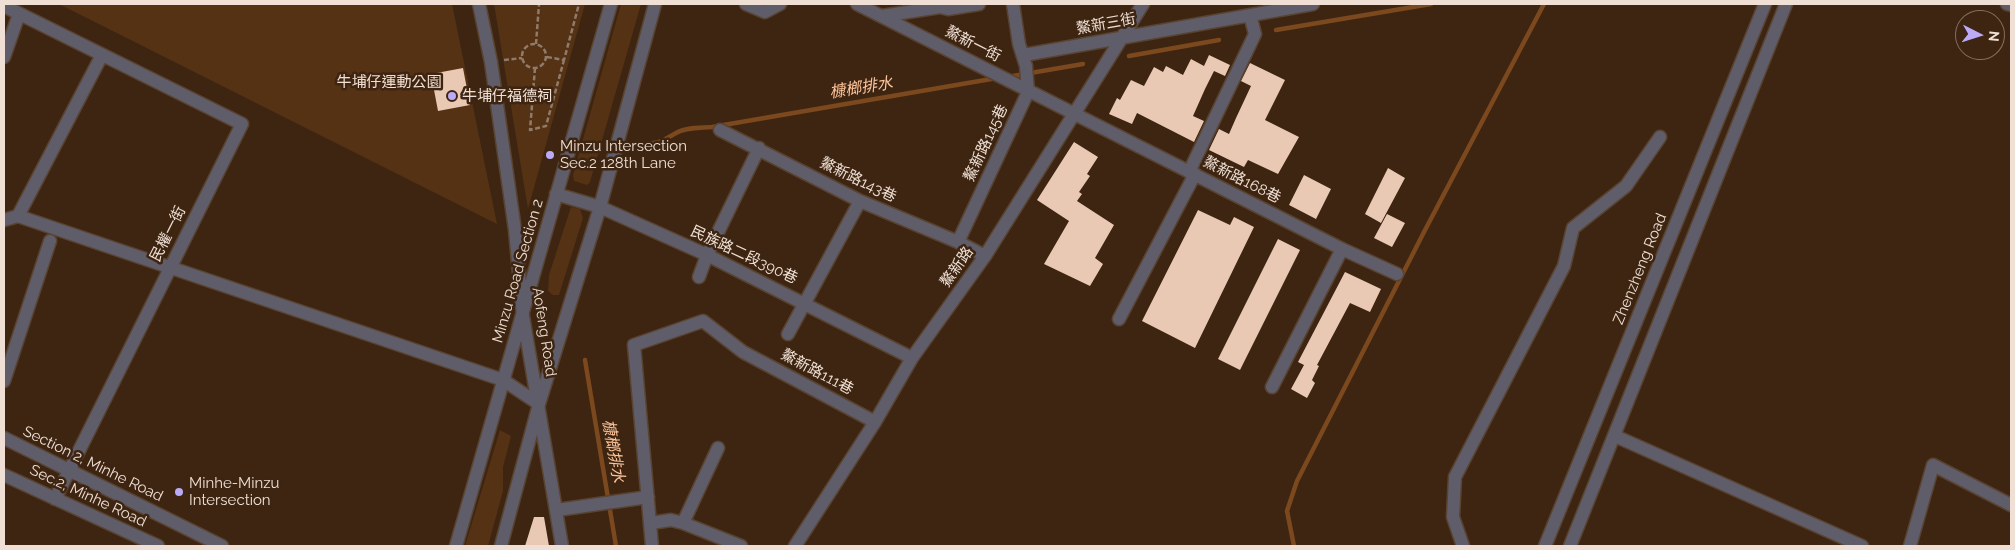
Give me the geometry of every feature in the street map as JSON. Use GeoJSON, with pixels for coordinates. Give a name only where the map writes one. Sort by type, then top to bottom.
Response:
{"type":"FeatureCollection","features":[{"type":"Feature","properties":{"kind":"street","name":"Aofeng Road"},"geometry":{"type":"LineString","coordinates":[[479,4],[491,62],[515,230],[523,316],[562,546]]}},
{"type":"Feature","properties":{"kind":"street","name":"Minzu Road Section 2"},"geometry":{"type":"LineString","coordinates":[[456,546],[611,4]]}},
{"type":"Feature","properties":{"kind":"street"},"geometry":{"type":"LineString","coordinates":[[501,546],[539,404],[600,207],[654,4]]}},
{"type":"Feature","properties":{"kind":"street"},"geometry":{"type":"LineString","coordinates":[[746,4],[765,12],[780,4]]}},
{"type":"Feature","properties":{"kind":"street","name":"鰲新一街"},"geometry":{"type":"LineString","coordinates":[[857,4],[1024,86],[1074,114]]}},
{"type":"Feature","properties":{"kind":"street"},"geometry":{"type":"LineString","coordinates":[[882,16],[940,5],[948,9],[979,4]]}},
{"type":"Feature","properties":{"kind":"street"},"geometry":{"type":"LineString","coordinates":[[1013,4],[1019,44],[1025,60],[1024,86]]}},
{"type":"Feature","properties":{"kind":"street","name":"鰲新路"},"geometry":{"type":"LineString","coordinates":[[795,546],[875,422],[912,358],[984,256],[1143,4]]}},
{"type":"Feature","properties":{"kind":"street","name":"鰲新三街"},"geometry":{"type":"LineString","coordinates":[[1025,60],[1122,37],[1313,4]]}},
{"type":"Feature","properties":{"kind":"street","name":"Zhenzheng Road"},"geometry":{"type":"LineString","coordinates":[[1545,546],[1765,4]]}},
{"type":"Feature","properties":{"kind":"street"},"geometry":{"type":"LineString","coordinates":[[1570,546],[1786,4]]}},
{"type":"Feature","properties":{"kind":"street","name":"民權一街"},"geometry":{"type":"LineString","coordinates":[[4,6],[242,124],[54,499]]}},
{"type":"Feature","properties":{"kind":"street"},"geometry":{"type":"LineString","coordinates":[[4,57],[19,14]]}},
{"type":"Feature","properties":{"kind":"street"},"geometry":{"type":"LineString","coordinates":[[1119,319],[1192,173],[1255,34],[1250,15]]}},
{"type":"Feature","properties":{"kind":"street"},"geometry":{"type":"LineString","coordinates":[[18,216],[102,55]]}},
{"type":"Feature","properties":{"kind":"street","name":"鰲新路145巷"},"geometry":{"type":"LineString","coordinates":[[958,242],[1024,86]]}},
{"type":"Feature","properties":{"kind":"street","name":"鰲新路168巷"},"geometry":{"type":"LineString","coordinates":[[1074,114],[1342,249],[1397,274]]}},
{"type":"Feature","properties":{"kind":"street","name":"鰲新路143巷"},"geometry":{"type":"LineString","coordinates":[[720,130],[759,148],[860,201],[958,242],[984,256]]}},
{"type":"Feature","properties":{"kind":"street"},"geometry":{"type":"LineString","coordinates":[[1463,546],[1453,517],[1455,477],[1564,266],[1573,228],[1626,186],[1660,138]]}},
{"type":"Feature","properties":{"kind":"street"},"geometry":{"type":"LineString","coordinates":[[699,277],[707,255],[759,148]]}},
{"type":"Feature","properties":{"kind":"street","name":"民族路二段390巷"},"geometry":{"type":"LineString","coordinates":[[556,194],[600,207],[707,255],[804,302],[912,358]]}},
{"type":"Feature","properties":{"kind":"street"},"geometry":{"type":"LineString","coordinates":[[788,334],[860,201]]}},
{"type":"Feature","properties":{"kind":"street"},"geometry":{"type":"LineString","coordinates":[[4,220],[18,216],[503,380],[539,404]]}},
{"type":"Feature","properties":{"kind":"street"},"geometry":{"type":"LineString","coordinates":[[4,381],[50,241]]}},
{"type":"Feature","properties":{"kind":"street"},"geometry":{"type":"LineString","coordinates":[[1272,387],[1342,249]]}},
{"type":"Feature","properties":{"kind":"street","name":"鰲新路111巷"},"geometry":{"type":"LineString","coordinates":[[648,497],[634,345],[702,321],[743,352],[875,422]]}},
{"type":"Feature","properties":{"kind":"street"},"geometry":{"type":"LineString","coordinates":[[1615,436],[1862,546]]}},
{"type":"Feature","properties":{"kind":"street","name":"Section 2, Minhe Road"},"geometry":{"type":"LineString","coordinates":[[4,438],[222,546]]}},
{"type":"Feature","properties":{"kind":"street"},"geometry":{"type":"LineString","coordinates":[[683,523],[718,448]]}},
{"type":"Feature","properties":{"kind":"street"},"geometry":{"type":"LineString","coordinates":[[1910,546],[1933,465],[2011,505]]}},
{"type":"Feature","properties":{"kind":"street","name":"Sec.2, Minhe Road"},"geometry":{"type":"LineString","coordinates":[[4,475],[158,546]]}},
{"type":"Feature","properties":{"kind":"street"},"geometry":{"type":"LineString","coordinates":[[556,510],[648,497],[652,546]]}},
{"type":"Feature","properties":{"kind":"street"},"geometry":{"type":"LineString","coordinates":[[651,523],[671,520],[683,523],[741,546]]}},
{"type":"Feature","properties":{"kind":"path"},"geometry":{"type":"LineString","coordinates":[[536,44],[539,4]]}},
{"type":"Feature","properties":{"kind":"path"},"geometry":{"type":"LineString","coordinates":[[535,68],[530,130],[546,126],[579,4]]}},
{"type":"Feature","properties":{"kind":"path"},"geometry":{"type":"LineString","coordinates":[[536,44],[544,48],[547,57],[543,65],[535,68],[526,65],[522,58],[526,47],[536,44]]}},
{"type":"Feature","properties":{"kind":"path"},"geometry":{"type":"LineString","coordinates":[[547,57],[564,60]]}},
{"type":"Feature","properties":{"kind":"path"},"geometry":{"type":"LineString","coordinates":[[491,62],[522,58]]}},
{"type":"Feature","properties":{"kind":"green space","name":"牛埔仔運動公園"},"geometry":{"type":"Polygon","coordinates":[[[59,4],[452,4],[497,224],[59,4]]]}},
{"type":"Feature","properties":{"kind":"green space"},"geometry":{"type":"Polygon","coordinates":[[[494,4],[585,4],[528,209],[494,4]]]}},
{"type":"Feature","properties":{"kind":"green space"},"geometry":{"type":"Polygon","coordinates":[[[621,4],[641,4],[590,182],[587,185],[574,181],[573,175],[621,4]]]}},
{"type":"Feature","properties":{"kind":"green space"},"geometry":{"type":"Polygon","coordinates":[[[571,207],[580,209],[583,218],[559,295],[553,295],[548,291],[549,275],[571,207]]]}},
{"type":"Feature","properties":{"kind":"green space"},"geometry":{"type":"Polygon","coordinates":[[[500,430],[511,436],[503,467],[503,491],[488,546],[465,546],[500,430]]]}},
{"type":"Feature","properties":{"kind":"building"},"geometry":{"type":"Polygon","coordinates":[[[1209,55],[1230,65],[1225,76],[1214,71],[1205,89],[1193,116],[1204,121],[1194,142],[1137,113],[1132,124],[1109,114],[1117,98],[1120,100],[1131,80],[1144,86],[1154,67],[1163,72],[1166,66],[1183,75],[1191,59],[1204,66],[1209,55]]]}},
{"type":"Feature","properties":{"kind":"building"},"geometry":{"type":"Polygon","coordinates":[[[1250,63],[1285,80],[1265,120],[1299,137],[1278,174],[1248,160],[1244,167],[1209,150],[1219,129],[1229,134],[1251,86],[1241,81],[1250,63]]]}},
{"type":"Feature","properties":{"kind":"building","name":"牛埔仔福德祠"},"geometry":{"type":"Polygon","coordinates":[[[463,68],[470,105],[438,111],[431,74],[463,68]]]}},
{"type":"Feature","properties":{"kind":"building"},"geometry":{"type":"Polygon","coordinates":[[[1074,142],[1098,157],[1087,174],[1090,176],[1079,192],[1082,194],[1077,201],[1114,225],[1095,258],[1103,264],[1090,286],[1044,264],[1069,221],[1037,200],[1074,142]]]}},
{"type":"Feature","properties":{"kind":"building"},"geometry":{"type":"Polygon","coordinates":[[[1388,168],[1405,178],[1381,223],[1365,214],[1388,168]]]}},
{"type":"Feature","properties":{"kind":"building"},"geometry":{"type":"Polygon","coordinates":[[[1304,175],[1331,189],[1316,219],[1289,205],[1304,175]]]}},
{"type":"Feature","properties":{"kind":"building"},"geometry":{"type":"Polygon","coordinates":[[[1198,210],[1230,225],[1234,217],[1254,227],[1195,348],[1142,321],[1198,210]]]}},
{"type":"Feature","properties":{"kind":"building"},"geometry":{"type":"Polygon","coordinates":[[[1387,214],[1405,223],[1392,247],[1374,238],[1387,214]]]}},
{"type":"Feature","properties":{"kind":"building"},"geometry":{"type":"Polygon","coordinates":[[[1278,239],[1300,250],[1240,370],[1218,359],[1278,239]]]}},
{"type":"Feature","properties":{"kind":"building"},"geometry":{"type":"Polygon","coordinates":[[[1345,272],[1381,289],[1370,312],[1350,303],[1317,365],[1319,366],[1312,380],[1315,383],[1307,398],[1291,389],[1304,365],[1298,362],[1345,272]]]}},
{"type":"Feature","properties":{"kind":"building"},"geometry":{"type":"Polygon","coordinates":[[[534,517],[544,517],[549,546],[525,546],[534,517]]]}},
{"type":"Feature","properties":{"kind":"waterway","name":"槺榔排水"},"geometry":{"type":"LineString","coordinates":[[1276,30],[1431,4]]}},
{"type":"Feature","properties":{"kind":"waterway"},"geometry":{"type":"LineString","coordinates":[[1294,546],[1287,511],[1297,481],[1424,232],[1544,4]]}},
{"type":"Feature","properties":{"kind":"waterway","name":"槺榔排水"},"geometry":{"type":"LineString","coordinates":[[1129,56],[1219,40]]}},
{"type":"Feature","properties":{"kind":"waterway","name":"槺榔排水"},"geometry":{"type":"LineString","coordinates":[[1007,77],[1083,64]]}},
{"type":"Feature","properties":{"kind":"waterway","name":"槺榔排水"},"geometry":{"type":"LineString","coordinates":[[647,144],[660,141],[680,131],[689,129],[712,127],[997,78]]}},
{"type":"Feature","properties":{"kind":"waterway","name":"槺榔排水"},"geometry":{"type":"LineString","coordinates":[[585,360],[616,546]]}},
{"type":"Feature","properties":{"kind":"place","name":"牛埔仔福德祠"},"geometry":{"type":"Point","coordinates":[452,96]}},
{"type":"Feature","properties":{"kind":"place","name":"Minzu Intersection Sec.2 128th Lane"},"geometry":{"type":"Point","coordinates":[550,155]}},
{"type":"Feature","properties":{"kind":"place","name":"Minhe-Minzu Intersection"},"geometry":{"type":"Point","coordinates":[179,492]}}]}
